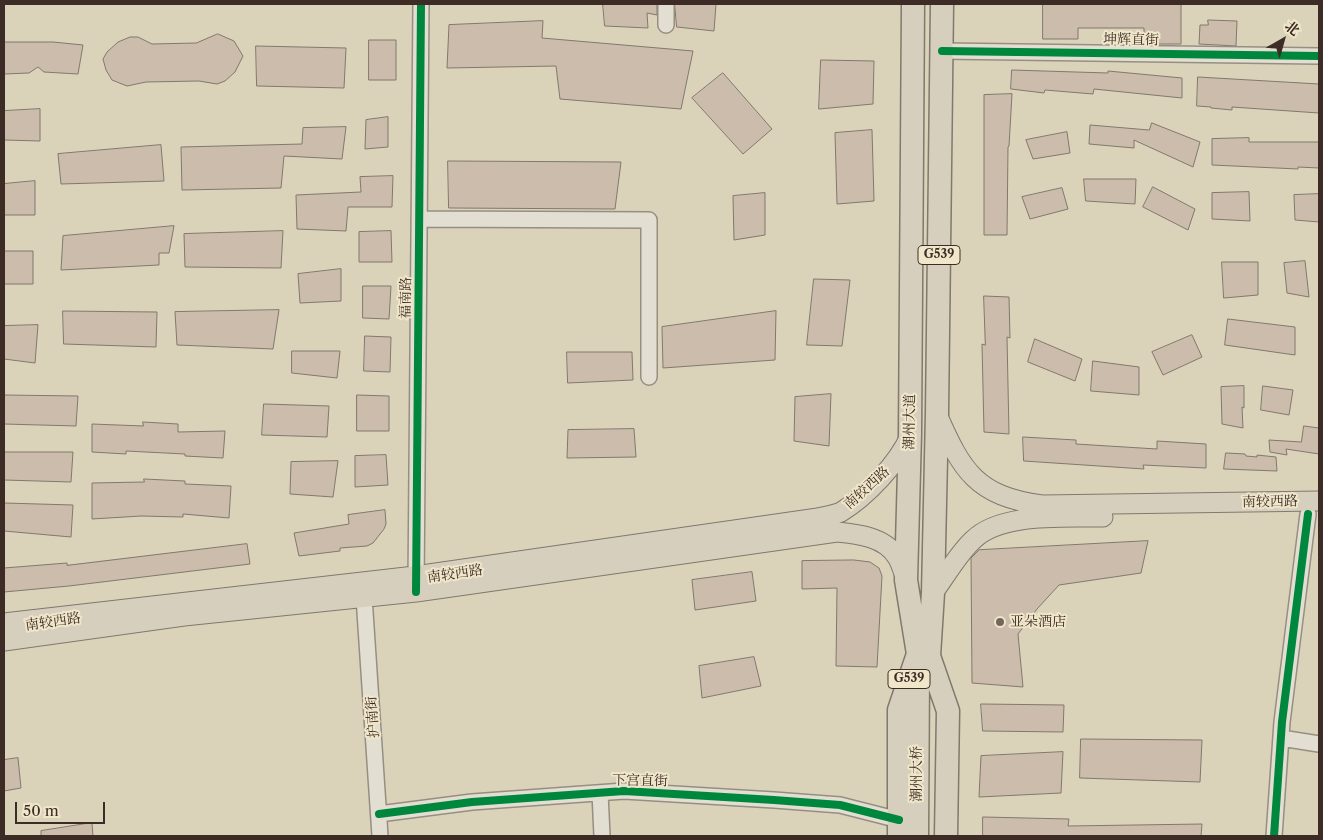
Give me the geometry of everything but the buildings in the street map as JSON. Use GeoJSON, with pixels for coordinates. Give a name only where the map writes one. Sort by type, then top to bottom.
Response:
{"type":"FeatureCollection","features":[{"type":"Feature","properties":{"kind":"highway","name":"潮州大道"},"geometry":{"type":"LineString","coordinates":[[913,4],[910,434],[906,580],[924,655],[948,711],[946,836]]}},
{"type":"Feature","properties":{"kind":"highway","name":"潮州大道"},"geometry":{"type":"LineString","coordinates":[[898,828],[899,710],[924,655],[933,593],[942,4]]}},
{"type":"Feature","properties":{"kind":"highway"},"geometry":{"type":"LineString","coordinates":[[924,655],[924,712]]}},
{"type":"Feature","properties":{"kind":"highway","name":"潮州大桥"},"geometry":{"type":"LineString","coordinates":[[917,836],[924,712]]}},
{"type":"Feature","properties":{"kind":"highway","name":"潮州大桥"},"geometry":{"type":"LineString","coordinates":[[924,712],[931,836]]}},
{"type":"Feature","properties":{"kind":"main road","name":"南较西路"},"geometry":{"type":"LineString","coordinates":[[937,413],[961,462],[976,481],[1001,496],[1027,503],[1042,505],[1316,510]]}},
{"type":"Feature","properties":{"kind":"main road","name":"南较西路"},"geometry":{"type":"LineString","coordinates":[[4,641],[184,616],[364,597],[416,584],[808,520],[840,513],[862,495],[894,463],[904,448],[910,434]]}},
{"type":"Feature","properties":{"kind":"main road","name":"南较西路"},"geometry":{"type":"LineString","coordinates":[[933,593],[972,540],[986,530],[1006,522],[1041,519],[1316,510]]}},
{"type":"Feature","properties":{"kind":"main road","name":"南较西路"},"geometry":{"type":"LineString","coordinates":[[4,623],[416,584],[837,532],[856,534],[874,539],[887,547],[896,556],[906,580]]}},
{"type":"Feature","properties":{"kind":"street","name":"福南路"},"geometry":{"type":"LineString","coordinates":[[416,584],[421,4]]}},
{"type":"Feature","properties":{"kind":"street"},"geometry":{"type":"LineString","coordinates":[[666,4],[666,25]]}},
{"type":"Feature","properties":{"kind":"street","name":"坤辉直街"},"geometry":{"type":"LineString","coordinates":[[942,51],[1319,56]]}},
{"type":"Feature","properties":{"kind":"street"},"geometry":{"type":"LineString","coordinates":[[419,219],[649,220],[649,377]]}},
{"type":"Feature","properties":{"kind":"street"},"geometry":{"type":"LineString","coordinates":[[1274,836],[1281,738],[1316,510]]}},
{"type":"Feature","properties":{"kind":"street","name":"护南街"},"geometry":{"type":"LineString","coordinates":[[364,597],[380,836]]}},
{"type":"Feature","properties":{"kind":"street"},"geometry":{"type":"LineString","coordinates":[[1281,738],[1319,744]]}},
{"type":"Feature","properties":{"kind":"street","name":"下宫直街"},"geometry":{"type":"LineString","coordinates":[[379,814],[472,802],[624,791],[840,805],[898,828]]}},
{"type":"Feature","properties":{"kind":"street"},"geometry":{"type":"LineString","coordinates":[[600,793],[602,836]]}},
{"type":"Feature","properties":{"kind":"cycle path"},"geometry":{"type":"LineString","coordinates":[[416,592],[421,4]]}},
{"type":"Feature","properties":{"kind":"cycle path"},"geometry":{"type":"LineString","coordinates":[[942,51],[1319,56]]}},
{"type":"Feature","properties":{"kind":"cycle path"},"geometry":{"type":"LineString","coordinates":[[1274,836],[1282,722],[1308,514]]}},
{"type":"Feature","properties":{"kind":"cycle path"},"geometry":{"type":"LineString","coordinates":[[379,814],[472,802],[624,791],[840,805],[899,820]]}},
{"type":"Feature","properties":{"kind":"place","name":"亚朵酒店"},"geometry":{"type":"Point","coordinates":[1000,622]}}]}
